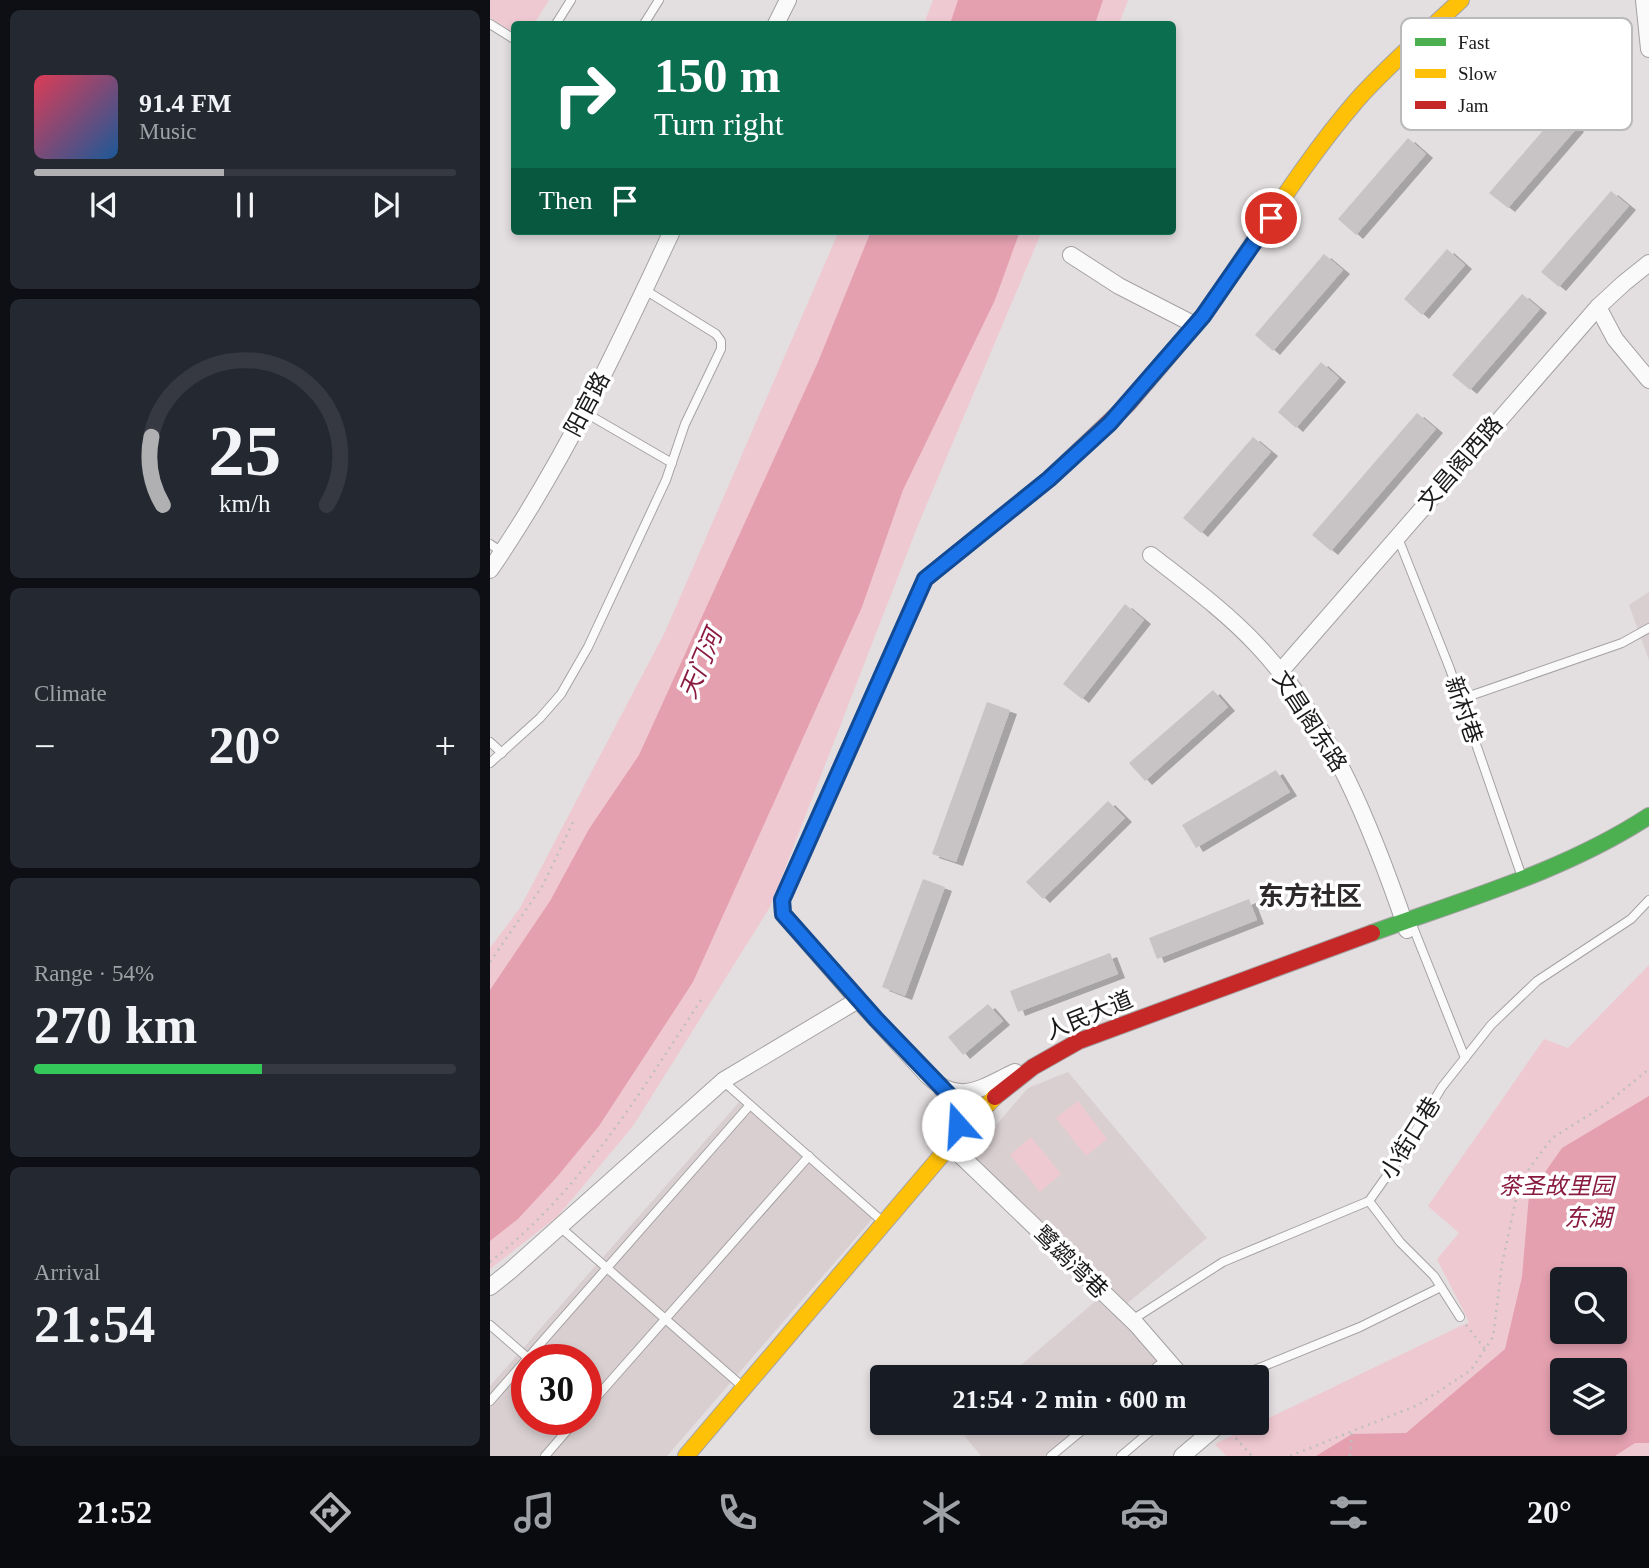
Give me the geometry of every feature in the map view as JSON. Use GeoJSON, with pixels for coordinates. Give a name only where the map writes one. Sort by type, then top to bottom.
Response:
{"type":"FeatureCollection","features":[{"type":"Feature","properties":{"kind":"main road"},"geometry":{"type":"LineString","coordinates":[[1442,18],[1461,0]]}},
{"type":"Feature","properties":{"kind":"main road"},"geometry":{"type":"LineString","coordinates":[[858,1000],[783,914],[782,900],[922,585],[934,571],[1049,479],[1101,432],[1195,325],[1313,158],[1356,102],[1401,56]]}},
{"type":"Feature","properties":{"kind":"main road","name":"人民大道"},"geometry":{"type":"LineString","coordinates":[[1524,882],[1609,842],[1649,816]]}},
{"type":"Feature","properties":{"kind":"main road","name":"人民大道"},"geometry":{"type":"LineString","coordinates":[[686,1456],[885,1223],[953,1148],[1022,1082],[1082,1049],[1613,850],[1649,827]]}},
{"type":"Feature","properties":{"kind":"main road","name":"人民大道"},"geometry":{"type":"LineString","coordinates":[[696,1456],[994,1096],[1017,1076],[1046,1057],[1079,1041],[1409,925]]}},
{"type":"Feature","properties":{"kind":"street"},"geometry":{"type":"LineString","coordinates":[[778,21],[788,0]]}},
{"type":"Feature","properties":{"kind":"street"},"geometry":{"type":"LineString","coordinates":[[1644,0],[1649,49]]}},
{"type":"Feature","properties":{"kind":"street","name":"阳官路"},"geometry":{"type":"LineString","coordinates":[[490,570],[496,548],[584,412],[670,235]]}},
{"type":"Feature","properties":{"kind":"street"},"geometry":{"type":"LineString","coordinates":[[1071,255],[1119,286],[1195,325]]}},
{"type":"Feature","properties":{"kind":"street","name":"文昌阁西路"},"geometry":{"type":"LineString","coordinates":[[1280,672],[1598,307],[1649,263]]}},
{"type":"Feature","properties":{"kind":"street"},"geometry":{"type":"LineString","coordinates":[[1598,307],[1615,339],[1649,380]]}},
{"type":"Feature","properties":{"kind":"street","name":"文昌阁东路"},"geometry":{"type":"LineString","coordinates":[[1152,555],[1216,606],[1280,672],[1314,721],[1349,782],[1409,925]]}},
{"type":"Feature","properties":{"kind":"street"},"geometry":{"type":"LineString","coordinates":[[490,1287],[723,1081],[858,1000],[957,1105],[958,1125],[953,1148]]}},
{"type":"Feature","properties":{"kind":"street"},"geometry":{"type":"LineString","coordinates":[[940,1087],[959,1093],[970,1092],[1046,1057]]}},
{"type":"Feature","properties":{"kind":"street","name":"鹭鹚湾巷"},"geometry":{"type":"LineString","coordinates":[[953,1148],[1132,1320],[1172,1365]]}},
{"type":"Feature","properties":{"kind":"street"},"geometry":{"type":"LineString","coordinates":[[1182,1456],[1207,1435]]}},
{"type":"Feature","properties":{"kind":"lane"},"geometry":{"type":"LineString","coordinates":[[558,21],[571,0]]}},
{"type":"Feature","properties":{"kind":"lane"},"geometry":{"type":"LineString","coordinates":[[646,21],[659,0]]}},
{"type":"Feature","properties":{"kind":"lane"},"geometry":{"type":"LineString","coordinates":[[490,24],[511,37]]}},
{"type":"Feature","properties":{"kind":"lane"},"geometry":{"type":"LineString","coordinates":[[490,763],[541,718],[561,694],[606,611],[672,463],[677,444],[721,349],[721,341],[716,334],[645,290]]}},
{"type":"Feature","properties":{"kind":"lane"},"geometry":{"type":"LineString","coordinates":[[584,412],[672,463]]}},
{"type":"Feature","properties":{"kind":"lane","name":"新村巷"},"geometry":{"type":"LineString","coordinates":[[1397,535],[1461,699],[1524,882]]}},
{"type":"Feature","properties":{"kind":"lane"},"geometry":{"type":"LineString","coordinates":[[1461,699],[1622,643],[1649,628]]}},
{"type":"Feature","properties":{"kind":"lane"},"geometry":{"type":"LineString","coordinates":[[490,742],[502,753]]}},
{"type":"Feature","properties":{"kind":"lane","name":"小街口巷"},"geometry":{"type":"LineString","coordinates":[[1132,1320],[1223,1262],[1369,1201],[1396,1163],[1442,1087],[1491,1025],[1537,981],[1631,919],[1649,900]]}},
{"type":"Feature","properties":{"kind":"lane"},"geometry":{"type":"LineString","coordinates":[[1409,925],[1465,1058]]}},
{"type":"Feature","properties":{"kind":"lane"},"geometry":{"type":"LineString","coordinates":[[723,1081],[885,1223]]}},
{"type":"Feature","properties":{"kind":"lane"},"geometry":{"type":"LineString","coordinates":[[540,1344],[750,1105]]}},
{"type":"Feature","properties":{"kind":"lane"},"geometry":{"type":"LineString","coordinates":[[602,1391],[809,1156]]}},
{"type":"Feature","properties":{"kind":"lane"},"geometry":{"type":"LineString","coordinates":[[1369,1201],[1401,1242],[1434,1276],[1460,1317]]}},
{"type":"Feature","properties":{"kind":"lane"},"geometry":{"type":"LineString","coordinates":[[560,1227],[744,1388]]}},
{"type":"Feature","properties":{"kind":"lane"},"geometry":{"type":"LineString","coordinates":[[1267,1365],[1360,1327],[1441,1287]]}},
{"type":"Feature","properties":{"kind":"lane"},"geometry":{"type":"LineString","coordinates":[[490,1325],[513,1344]]}},
{"type":"Feature","properties":{"kind":"lane"},"geometry":{"type":"LineString","coordinates":[[1160,1365],[1167,1359]]}},
{"type":"Feature","properties":{"kind":"lane"},"geometry":{"type":"LineString","coordinates":[[490,1401],[511,1377]]}},
{"type":"Feature","properties":{"kind":"lane"},"geometry":{"type":"LineString","coordinates":[[545,1456],[564,1435]]}},
{"type":"Feature","properties":{"kind":"lane"},"geometry":{"type":"LineString","coordinates":[[1051,1456],[1076,1435]]}},
{"type":"Feature","properties":{"kind":"lane"},"geometry":{"type":"LineString","coordinates":[[1121,1456],[1146,1435]]}},
{"type":"Feature","properties":{"kind":"path"},"geometry":{"type":"LineString","coordinates":[[490,962],[543,885],[573,822]]}},
{"type":"Feature","properties":{"kind":"path"},"geometry":{"type":"LineString","coordinates":[[490,1262],[551,1207],[604,1146],[701,1000]]}},
{"type":"Feature","properties":{"kind":"path"},"geometry":{"type":"LineString","coordinates":[[1290,1456],[1418,1405],[1471,1370],[1493,1337],[1502,1264],[1520,1181],[1552,1138],[1605,1105],[1649,1069]]}},
{"type":"Feature","properties":{"kind":"path"},"geometry":{"type":"LineString","coordinates":[[1460,1317],[1475,1340],[1485,1349]]}},
{"type":"Feature","properties":{"kind":"path"},"geometry":{"type":"LineString","coordinates":[[1350,1456],[1352,1430]]}},
{"type":"Feature","properties":{"kind":"path"},"geometry":{"type":"LineString","coordinates":[[1232,1435],[1252,1456]]}},
{"type":"Feature","properties":{"kind":"shaded area"},"geometry":{"type":"Polygon","coordinates":[[[1649,592],[1649,660],[1629,605],[1649,592]]]}},
{"type":"Feature","properties":{"kind":"shaded area"},"geometry":{"type":"Polygon","coordinates":[[[1068,1072],[1207,1238],[1125,1305],[970,1156],[1028,1088],[1068,1072]]]}},
{"type":"Feature","properties":{"kind":"shaded area"},"geometry":{"type":"Polygon","coordinates":[[[741,1100],[874,1217],[667,1456],[490,1456],[490,1386],[511,1362],[511,1435],[602,1435],[602,1344],[527,1344],[741,1100]]]}},
{"type":"Feature","properties":{"kind":"shaded area"},"geometry":{"type":"Polygon","coordinates":[[[1098,1299],[1131,1329],[1160,1361],[1155,1365],[1021,1365],[1098,1299]]]}},
{"type":"Feature","properties":{"kind":"shaded area"},"geometry":{"type":"Polygon","coordinates":[[[964,1435],[1073,1435],[1048,1456],[981,1456],[964,1435]]]}},
{"type":"Feature","properties":{"kind":"green space"},"geometry":{"type":"Polygon","coordinates":[[[490,0],[549,0],[536,21],[511,21],[511,31],[490,18],[490,0]]]}},
{"type":"Feature","properties":{"kind":"green space"},"geometry":{"type":"Polygon","coordinates":[[[933,0],[1128,0],[1120,21],[925,21],[933,0]]]}},
{"type":"Feature","properties":{"kind":"green space"},"geometry":{"type":"Polygon","coordinates":[[[837,235],[1040,235],[918,525],[770,907],[633,1126],[558,1216],[490,1269],[490,948],[520,908],[665,632],[837,235]]]}},
{"type":"Feature","properties":{"kind":"green space","name":"茶圣故里园"},"geometry":{"type":"Polygon","coordinates":[[[1649,965],[1649,1456],[1226,1456],[1215,1444],[1234,1435],[1269,1435],[1269,1418],[1469,1322],[1437,1259],[1459,1233],[1428,1206],[1544,1039],[1568,1048],[1649,965]]]}},
{"type":"Feature","properties":{"kind":"green space"},"geometry":{"type":"Polygon","coordinates":[[[1078,1101],[1107,1139],[1086,1156],[1056,1118],[1078,1101]]]}},
{"type":"Feature","properties":{"kind":"green space"},"geometry":{"type":"Polygon","coordinates":[[[1031,1137],[1061,1174],[1040,1192],[1010,1155],[1031,1137]]]}},
{"type":"Feature","properties":{"kind":"water"},"geometry":{"type":"Polygon","coordinates":[[[958,0],[1103,0],[1096,21],[951,21],[958,0]]]}},
{"type":"Feature","properties":{"kind":"water","name":"天门河"},"geometry":{"type":"Polygon","coordinates":[[[869,235],[1019,235],[995,300],[903,490],[862,607],[693,982],[599,1126],[518,1219],[490,1241],[490,990],[550,901],[589,829],[639,755],[818,362],[869,235]]]}},
{"type":"Feature","properties":{"kind":"water","name":"东湖"},"geometry":{"type":"Polygon","coordinates":[[[1649,1096],[1649,1443],[1635,1443],[1615,1456],[1316,1456],[1352,1434],[1406,1433],[1505,1349],[1522,1277],[1529,1195],[1562,1148],[1649,1096]]]}},
{"type":"Feature","properties":{"kind":"building"},"geometry":{"type":"Polygon","coordinates":[[[1543,130],[1575,130],[1508,208],[1489,193],[1543,130]]]}},
{"type":"Feature","properties":{"kind":"building"},"geometry":{"type":"Polygon","coordinates":[[[1408,138],[1426,154],[1356,235],[1338,219],[1408,138]]]}},
{"type":"Feature","properties":{"kind":"building"},"geometry":{"type":"Polygon","coordinates":[[[1611,191],[1629,206],[1559,287],[1541,272],[1611,191]]]}},
{"type":"Feature","properties":{"kind":"building"},"geometry":{"type":"Polygon","coordinates":[[[1447,249],[1465,265],[1422,315],[1404,299],[1447,249]]]}},
{"type":"Feature","properties":{"kind":"building"},"geometry":{"type":"Polygon","coordinates":[[[1324,254],[1343,270],[1273,351],[1255,335],[1324,254]]]}},
{"type":"Feature","properties":{"kind":"building"},"geometry":{"type":"Polygon","coordinates":[[[1522,294],[1540,309],[1470,390],[1452,375],[1522,294]]]}},
{"type":"Feature","properties":{"kind":"building"},"geometry":{"type":"Polygon","coordinates":[[[1321,362],[1339,378],[1296,428],[1278,412],[1321,362]]]}},
{"type":"Feature","properties":{"kind":"building"},"geometry":{"type":"Polygon","coordinates":[[[1417,413],[1436,429],[1331,551],[1312,535],[1417,413]]]}},
{"type":"Feature","properties":{"kind":"building"},"geometry":{"type":"Polygon","coordinates":[[[1253,437],[1271,452],[1201,533],[1183,518],[1253,437]]]}},
{"type":"Feature","properties":{"kind":"building"},"geometry":{"type":"Polygon","coordinates":[[[1125,604],[1144,620],[1082,699],[1063,684],[1125,604]]]}},
{"type":"Feature","properties":{"kind":"building"},"geometry":{"type":"Polygon","coordinates":[[[1213,690],[1228,707],[1145,781],[1129,763],[1213,690]]]}},
{"type":"Feature","properties":{"kind":"building"},"geometry":{"type":"Polygon","coordinates":[[[987,702],[1010,710],[956,862],[932,854],[987,702]]]}},
{"type":"Feature","properties":{"kind":"building"},"geometry":{"type":"Polygon","coordinates":[[[1276,770],[1290,792],[1196,848],[1182,825],[1276,770]]]}},
{"type":"Feature","properties":{"kind":"building"},"geometry":{"type":"Polygon","coordinates":[[[1108,801],[1125,818],[1043,899],[1026,882],[1108,801]]]}},
{"type":"Feature","properties":{"kind":"building"},"geometry":{"type":"Polygon","coordinates":[[[923,879],[945,887],[905,996],[882,987],[923,879]]]}},
{"type":"Feature","properties":{"kind":"building"},"geometry":{"type":"Polygon","coordinates":[[[1249,899],[1257,920],[1157,959],[1149,938],[1249,899]]]}},
{"type":"Feature","properties":{"kind":"building"},"geometry":{"type":"Polygon","coordinates":[[[1110,953],[1118,974],[1018,1012],[1010,991],[1110,953]]]}},
{"type":"Feature","properties":{"kind":"building"},"geometry":{"type":"Polygon","coordinates":[[[988,1004],[1003,1021],[963,1055],[948,1037],[988,1004]]]}},
{"type":"Feature","properties":{"kind":"traffic: fast"},"geometry":{"type":"LineString","coordinates":[[1372,933],[1549,868],[1583,853],[1649,816]]}},
{"type":"Feature","properties":{"kind":"traffic: slow"},"geometry":{"type":"LineString","coordinates":[[1442,18],[1461,0]]}},
{"type":"Feature","properties":{"kind":"traffic: slow"},"geometry":{"type":"LineString","coordinates":[[1217,296],[1338,123],[1401,56]]}},
{"type":"Feature","properties":{"kind":"traffic: slow"},"geometry":{"type":"LineString","coordinates":[[853,741],[782,900],[783,914],[858,1000]]}},
{"type":"Feature","properties":{"kind":"traffic: slow"},"geometry":{"type":"LineString","coordinates":[[686,1456],[969,1123],[995,1097]]}},
{"type":"Feature","properties":{"kind":"traffic: jam"},"geometry":{"type":"LineString","coordinates":[[853,741],[925,579],[1049,479],[1128,404],[1217,296]]}},
{"type":"Feature","properties":{"kind":"traffic: jam"},"geometry":{"type":"LineString","coordinates":[[995,1097],[1033,1067],[1079,1041],[1372,933]]}},
{"type":"Feature","properties":{"kind":"district","name":"东方社区"},"geometry":{"type":"Point","coordinates":[1310,896]}},
{"type":"Feature","properties":{"kind":"route"},"geometry":{"type":"LineString","coordinates":[[958,1125],[957,1105],[950,1096],[928,1076],[783,914],[782,900],[925,579],[1049,479],[1110,423],[1203,316],[1271,218]]}}]}
